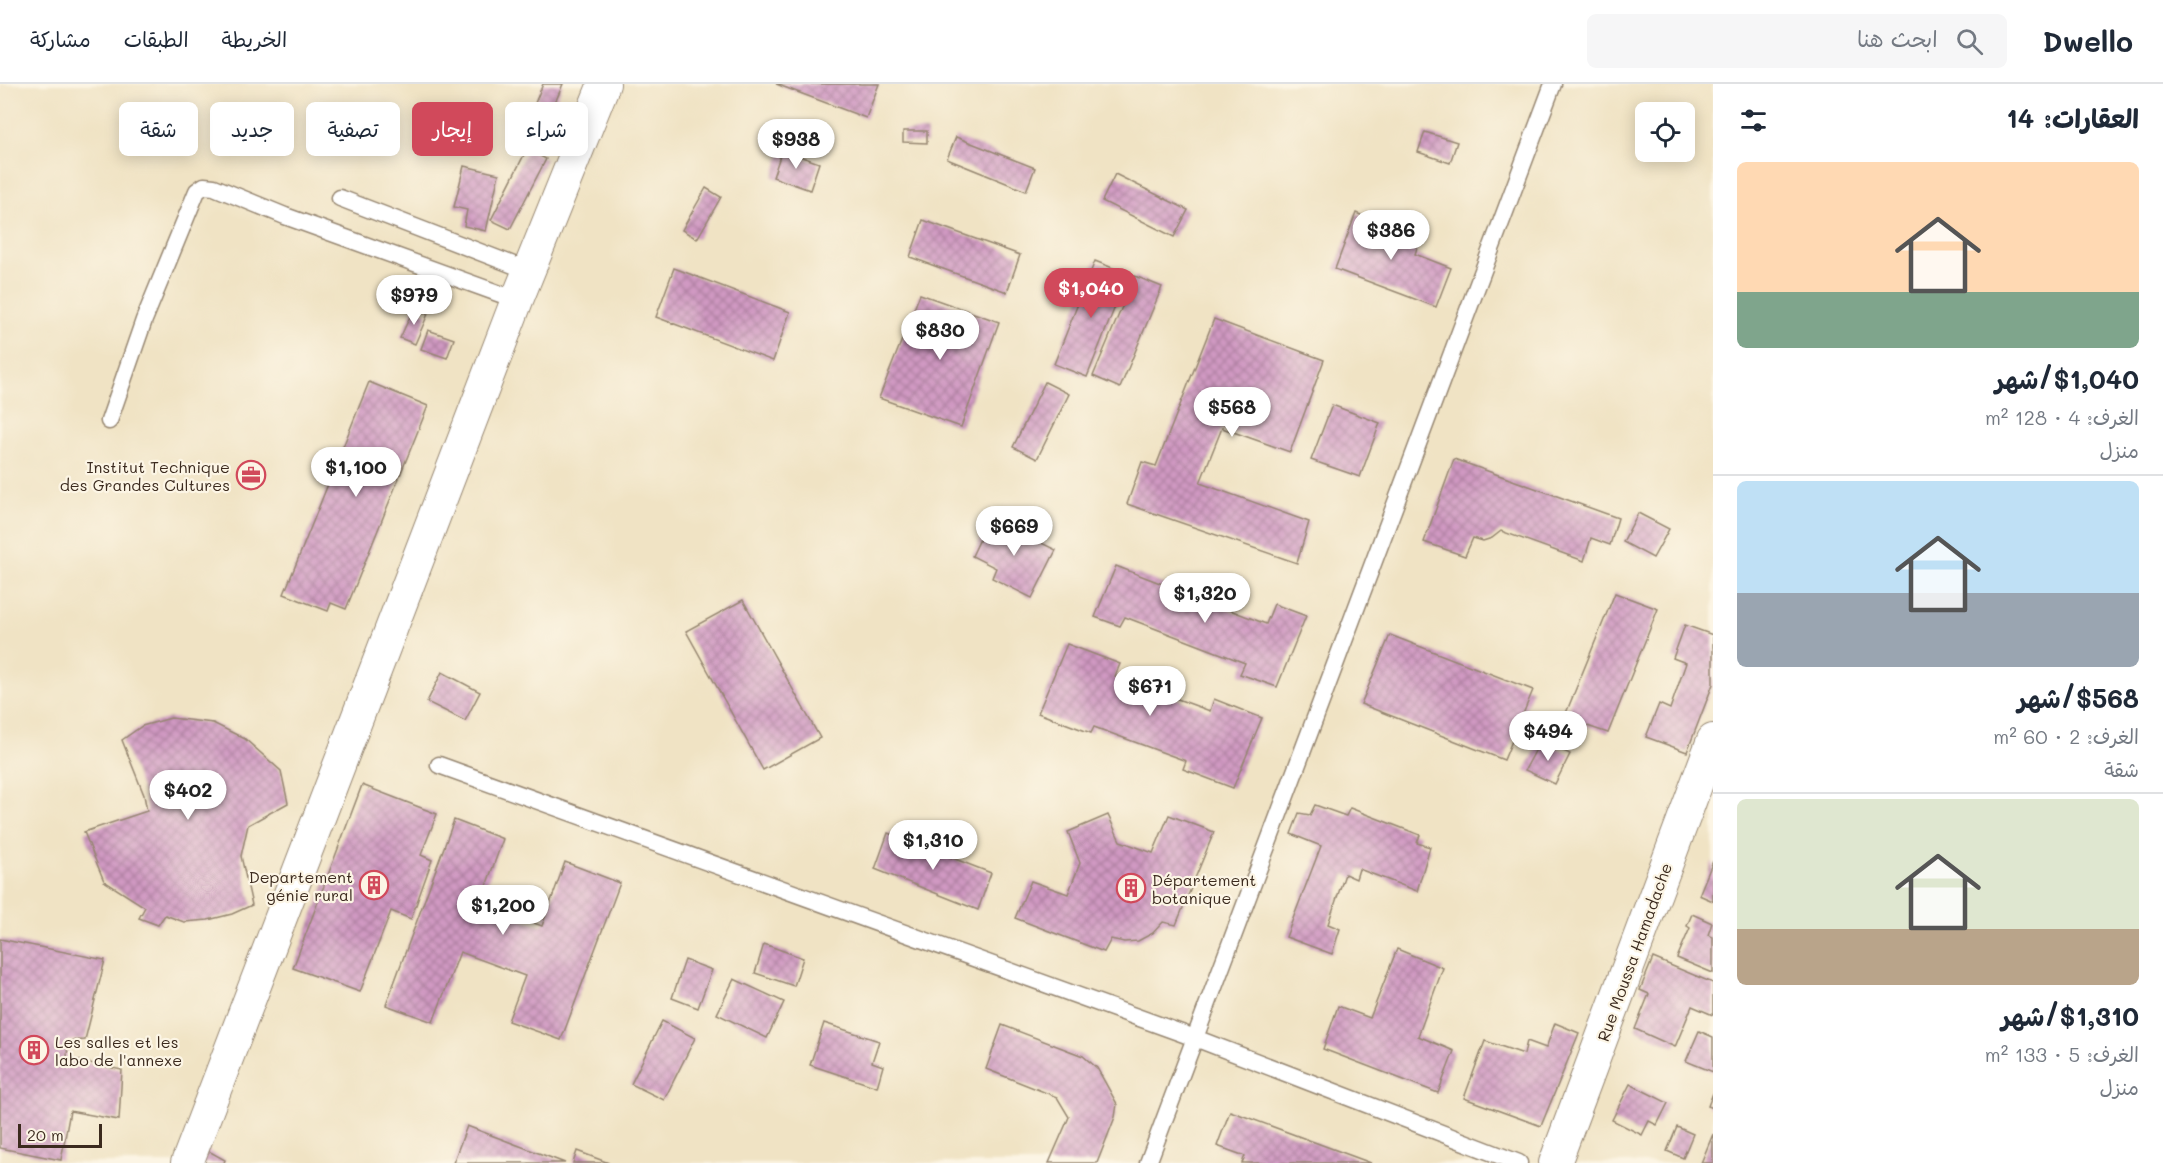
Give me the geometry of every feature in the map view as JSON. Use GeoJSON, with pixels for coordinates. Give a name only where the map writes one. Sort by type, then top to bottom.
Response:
{"type":"FeatureCollection","features":[{"type":"Feature","properties":{"kind":"street"},"geometry":{"type":"LineString","coordinates":[[187,1163],[517,300],[604,84]]}},
{"type":"Feature","properties":{"kind":"street","name":"Rue Moussa Hamadache"},"geometry":{"type":"LineString","coordinates":[[1556,1163],[1704,790],[1713,740]]}},
{"type":"Feature","properties":{"kind":"lane"},"geometry":{"type":"LineString","coordinates":[[1148,1163],[1553,84]]}},
{"type":"Feature","properties":{"kind":"lane"},"geometry":{"type":"LineString","coordinates":[[109,422],[144,320],[197,191],[204,186],[517,300]]}},
{"type":"Feature","properties":{"kind":"lane"},"geometry":{"type":"LineString","coordinates":[[340,198],[529,271]]}},
{"type":"Feature","properties":{"kind":"lane"},"geometry":{"type":"LineString","coordinates":[[439,765],[1195,1038],[1519,1163]]}},
{"type":"Feature","properties":{"kind":"building"},"geometry":{"type":"Polygon","coordinates":[[[543,84],[563,84],[555,102],[535,102],[543,84]]]}},
{"type":"Feature","properties":{"kind":"building"},"geometry":{"type":"Polygon","coordinates":[[[776,84],[879,84],[866,118],[776,84]]]}},
{"type":"Feature","properties":{"kind":"building"},"geometry":{"type":"Polygon","coordinates":[[[903,131],[927,131],[927,143],[903,142],[903,131]]]}},
{"type":"Feature","properties":{"kind":"building"},"geometry":{"type":"Polygon","coordinates":[[[1425,132],[1457,142],[1450,163],[1418,152],[1425,132]]]}},
{"type":"Feature","properties":{"kind":"building"},"geometry":{"type":"Polygon","coordinates":[[[956,137],[1035,168],[1026,191],[947,159],[956,137]]]}},
{"type":"Feature","properties":{"kind":"building"},"geometry":{"type":"Polygon","coordinates":[[[782,150],[819,163],[810,190],[773,177],[782,150]]]}},
{"type":"Feature","properties":{"kind":"building"},"geometry":{"type":"Polygon","coordinates":[[[523,156],[540,156],[546,159],[510,229],[491,220],[523,156]]]}},
{"type":"Feature","properties":{"kind":"building"},"geometry":{"type":"Polygon","coordinates":[[[464,166],[499,174],[486,231],[464,226],[467,210],[454,207],[464,166]]]}},
{"type":"Feature","properties":{"kind":"building"},"geometry":{"type":"Polygon","coordinates":[[[1115,174],[1188,210],[1174,237],[1102,201],[1115,174]]]}},
{"type":"Feature","properties":{"kind":"building"},"geometry":{"type":"Polygon","coordinates":[[[706,188],[721,197],[697,239],[682,230],[706,188]]]}},
{"type":"Feature","properties":{"kind":"building"},"geometry":{"type":"Polygon","coordinates":[[[1356,213],[1420,239],[1415,254],[1451,268],[1436,307],[1335,269],[1356,213]]]}},
{"type":"Feature","properties":{"kind":"building"},"geometry":{"type":"Polygon","coordinates":[[[923,220],[1020,255],[1007,292],[910,257],[923,220]]]}},
{"type":"Feature","properties":{"kind":"building"},"geometry":{"type":"Polygon","coordinates":[[[1095,261],[1128,274],[1087,377],[1054,364],[1095,261]]]}},
{"type":"Feature","properties":{"kind":"building"},"geometry":{"type":"Polygon","coordinates":[[[674,268],[790,312],[773,361],[656,317],[674,268]]]}},
{"type":"Feature","properties":{"kind":"building"},"geometry":{"type":"Polygon","coordinates":[[[1135,276],[1162,287],[1120,388],[1093,376],[1135,276]]]}},
{"type":"Feature","properties":{"kind":"building"},"geometry":{"type":"Polygon","coordinates":[[[920,294],[999,322],[961,427],[879,398],[920,294]]]}},
{"type":"Feature","properties":{"kind":"building"},"geometry":{"type":"Polygon","coordinates":[[[414,308],[428,314],[415,344],[400,338],[414,308]]]}},
{"type":"Feature","properties":{"kind":"building"},"geometry":{"type":"Polygon","coordinates":[[[1214,319],[1324,360],[1290,452],[1222,428],[1200,483],[1309,522],[1297,563],[1127,504],[1142,462],[1156,466],[1214,319]]]}},
{"type":"Feature","properties":{"kind":"building"},"geometry":{"type":"Polygon","coordinates":[[[428,330],[454,339],[447,358],[421,349],[428,330]]]}},
{"type":"Feature","properties":{"kind":"building"},"geometry":{"type":"Polygon","coordinates":[[[369,382],[428,406],[346,609],[331,603],[328,611],[284,594],[369,382]]]}},
{"type":"Feature","properties":{"kind":"building"},"geometry":{"type":"Polygon","coordinates":[[[1045,382],[1069,394],[1037,459],[1013,447],[1045,382]]]}},
{"type":"Feature","properties":{"kind":"building"},"geometry":{"type":"Polygon","coordinates":[[[1332,405],[1380,423],[1360,477],[1311,460],[1332,405]]]}},
{"type":"Feature","properties":{"kind":"building"},"geometry":{"type":"Polygon","coordinates":[[[1454,459],[1618,518],[1610,545],[1591,538],[1584,561],[1501,531],[1483,541],[1473,538],[1465,556],[1424,542],[1454,459]]]}},
{"type":"Feature","properties":{"kind":"building"},"geometry":{"type":"Polygon","coordinates":[[[1638,513],[1669,529],[1653,558],[1623,542],[1638,513]]]}},
{"type":"Feature","properties":{"kind":"building"},"geometry":{"type":"Polygon","coordinates":[[[990,518],[1056,550],[1032,598],[992,578],[996,568],[972,556],[990,518]]]}},
{"type":"Feature","properties":{"kind":"building"},"geometry":{"type":"Polygon","coordinates":[[[1116,566],[1266,624],[1274,604],[1306,616],[1277,687],[1240,674],[1245,663],[1125,617],[1120,626],[1095,617],[1116,566]]]}},
{"type":"Feature","properties":{"kind":"building"},"geometry":{"type":"Polygon","coordinates":[[[1615,593],[1658,609],[1608,733],[1564,718],[1615,593]]]}},
{"type":"Feature","properties":{"kind":"building"},"geometry":{"type":"Polygon","coordinates":[[[743,600],[820,738],[763,770],[686,631],[743,600]]]}},
{"type":"Feature","properties":{"kind":"building"},"geometry":{"type":"Polygon","coordinates":[[[1685,625],[1713,635],[1713,684],[1687,752],[1646,737],[1659,704],[1670,709],[1686,663],[1673,658],[1685,625]]]}},
{"type":"Feature","properties":{"kind":"building"},"geometry":{"type":"Polygon","coordinates":[[[1390,635],[1533,690],[1504,760],[1361,704],[1390,635]]]}},
{"type":"Feature","properties":{"kind":"building"},"geometry":{"type":"Polygon","coordinates":[[[1067,644],[1120,664],[1115,676],[1210,711],[1214,699],[1262,718],[1233,788],[1183,769],[1186,761],[1094,727],[1091,733],[1038,713],[1067,644]]]}},
{"type":"Feature","properties":{"kind":"building"},"geometry":{"type":"Polygon","coordinates":[[[442,672],[480,692],[465,721],[427,702],[442,672]]]}},
{"type":"Feature","properties":{"kind":"building"},"geometry":{"type":"Polygon","coordinates":[[[171,718],[213,723],[245,739],[281,771],[288,803],[248,825],[241,856],[252,905],[232,914],[208,920],[184,922],[165,915],[158,925],[139,918],[145,907],[104,881],[84,832],[147,811],[144,795],[122,740],[142,726],[171,718]]]}},
{"type":"Feature","properties":{"kind":"building"},"geometry":{"type":"Polygon","coordinates":[[[1541,740],[1570,754],[1555,784],[1525,770],[1541,740]]]}},
{"type":"Feature","properties":{"kind":"building","name":"Departement génie rural"},"geometry":{"type":"Polygon","coordinates":[[[362,785],[437,814],[421,855],[432,860],[411,919],[391,911],[360,992],[293,968],[362,785]]]}},
{"type":"Feature","properties":{"kind":"building"},"geometry":{"type":"Polygon","coordinates":[[[1315,805],[1346,816],[1350,808],[1420,835],[1417,843],[1430,847],[1417,891],[1359,869],[1356,879],[1345,874],[1328,924],[1340,929],[1332,954],[1286,937],[1321,846],[1291,834],[1299,813],[1310,815],[1315,805]]]}},
{"type":"Feature","properties":{"kind":"building","name":"Département botanique"},"geometry":{"type":"Polygon","coordinates":[[[1108,815],[1120,841],[1153,853],[1169,815],[1214,832],[1176,925],[1163,922],[1153,933],[1138,941],[1124,942],[1111,939],[1104,952],[1015,918],[1031,881],[1068,894],[1080,863],[1068,832],[1108,815]]]}},
{"type":"Feature","properties":{"kind":"building"},"geometry":{"type":"Polygon","coordinates":[[[454,820],[503,839],[480,903],[542,926],[565,862],[620,883],[561,1040],[508,1021],[525,976],[460,952],[433,1022],[386,1005],[454,820]]]}},
{"type":"Feature","properties":{"kind":"building"},"geometry":{"type":"Polygon","coordinates":[[[888,833],[991,873],[978,910],[875,869],[888,833]]]}},
{"type":"Feature","properties":{"kind":"building"},"geometry":{"type":"Polygon","coordinates":[[[1713,861],[1713,901],[1699,895],[1713,861]]]}},
{"type":"Feature","properties":{"kind":"building"},"geometry":{"type":"Polygon","coordinates":[[[1692,914],[1712,923],[1708,935],[1713,937],[1713,973],[1677,958],[1690,928],[1687,926],[1692,914]]]}},
{"type":"Feature","properties":{"kind":"building","name":"Les salles et les labo de l'annexe"},"geometry":{"type":"Polygon","coordinates":[[[0,939],[105,960],[85,1040],[68,1041],[67,1058],[122,1070],[119,1120],[70,1111],[61,1160],[0,1148],[0,939]]]}},
{"type":"Feature","properties":{"kind":"building"},"geometry":{"type":"Polygon","coordinates":[[[764,944],[803,958],[794,986],[755,973],[764,944]]]}},
{"type":"Feature","properties":{"kind":"building"},"geometry":{"type":"Polygon","coordinates":[[[1397,949],[1443,968],[1418,1036],[1454,1051],[1438,1093],[1323,1049],[1338,1006],[1370,1018],[1397,949]]]}},
{"type":"Feature","properties":{"kind":"building"},"geometry":{"type":"Polygon","coordinates":[[[1653,958],[1713,983],[1713,1015],[1692,1006],[1675,1047],[1635,1029],[1649,994],[1640,990],[1653,958]]]}},
{"type":"Feature","properties":{"kind":"building"},"geometry":{"type":"Polygon","coordinates":[[[685,960],[712,970],[698,1008],[672,998],[685,960]]]}},
{"type":"Feature","properties":{"kind":"building"},"geometry":{"type":"Polygon","coordinates":[[[734,979],[784,1002],[767,1038],[717,1014],[734,979]]]}},
{"type":"Feature","properties":{"kind":"building"},"geometry":{"type":"Polygon","coordinates":[[[662,1021],[695,1038],[664,1100],[631,1084],[662,1021]]]}},
{"type":"Feature","properties":{"kind":"building"},"geometry":{"type":"Polygon","coordinates":[[[824,1023],[879,1041],[872,1062],[883,1066],[877,1087],[810,1065],[824,1023]]]}},
{"type":"Feature","properties":{"kind":"building"},"geometry":{"type":"Polygon","coordinates":[[[1555,1023],[1579,1033],[1541,1126],[1464,1098],[1485,1041],[1524,1054],[1527,1041],[1546,1048],[1555,1023]]]}},
{"type":"Feature","properties":{"kind":"building"},"geometry":{"type":"Polygon","coordinates":[[[1002,1025],[1083,1056],[1097,1068],[1117,1104],[1115,1117],[1097,1163],[1049,1163],[1069,1117],[1057,1097],[986,1069],[1002,1025]]]}},
{"type":"Feature","properties":{"kind":"building"},"geometry":{"type":"Polygon","coordinates":[[[1699,1031],[1713,1037],[1713,1072],[1686,1061],[1699,1031]]]}},
{"type":"Feature","properties":{"kind":"building"},"geometry":{"type":"Polygon","coordinates":[[[1630,1084],[1668,1103],[1657,1125],[1649,1121],[1642,1135],[1612,1120],[1630,1084]]]}},
{"type":"Feature","properties":{"kind":"building"},"geometry":{"type":"Polygon","coordinates":[[[1713,1093],[1713,1108],[1708,1106],[1713,1093]]]}},
{"type":"Feature","properties":{"kind":"building"},"geometry":{"type":"Polygon","coordinates":[[[1230,1111],[1371,1163],[1242,1163],[1245,1156],[1217,1146],[1230,1111]]]}},
{"type":"Feature","properties":{"kind":"building"},"geometry":{"type":"Polygon","coordinates":[[[467,1126],[565,1163],[453,1163],[467,1126]]]}},
{"type":"Feature","properties":{"kind":"building"},"geometry":{"type":"Polygon","coordinates":[[[1677,1127],[1693,1134],[1683,1158],[1667,1151],[1677,1127]]]}},
{"type":"Feature","properties":{"kind":"building"},"geometry":{"type":"Polygon","coordinates":[[[1713,1134],[1713,1163],[1701,1163],[1713,1134]]]}},
{"type":"Feature","properties":{"kind":"building"},"geometry":{"type":"Polygon","coordinates":[[[205,1149],[225,1160],[224,1163],[198,1163],[205,1149]]]}},
{"type":"Feature","properties":{"kind":"building"},"geometry":{"type":"Polygon","coordinates":[[[577,1151],[609,1163],[573,1163],[577,1151]]]}},
{"type":"Feature","properties":{"kind":"place","name":"Institut Technique des Grandes Cultures"},"geometry":{"type":"Point","coordinates":[251,475]}},
{"type":"Feature","properties":{"kind":"place","name":"Departement génie rural"},"geometry":{"type":"Point","coordinates":[374,885]}},
{"type":"Feature","properties":{"kind":"place","name":"Département botanique"},"geometry":{"type":"Point","coordinates":[1131,888]}},
{"type":"Feature","properties":{"kind":"place","name":"Les salles et les labo de l'annexe"},"geometry":{"type":"Point","coordinates":[34,1050]}}]}
